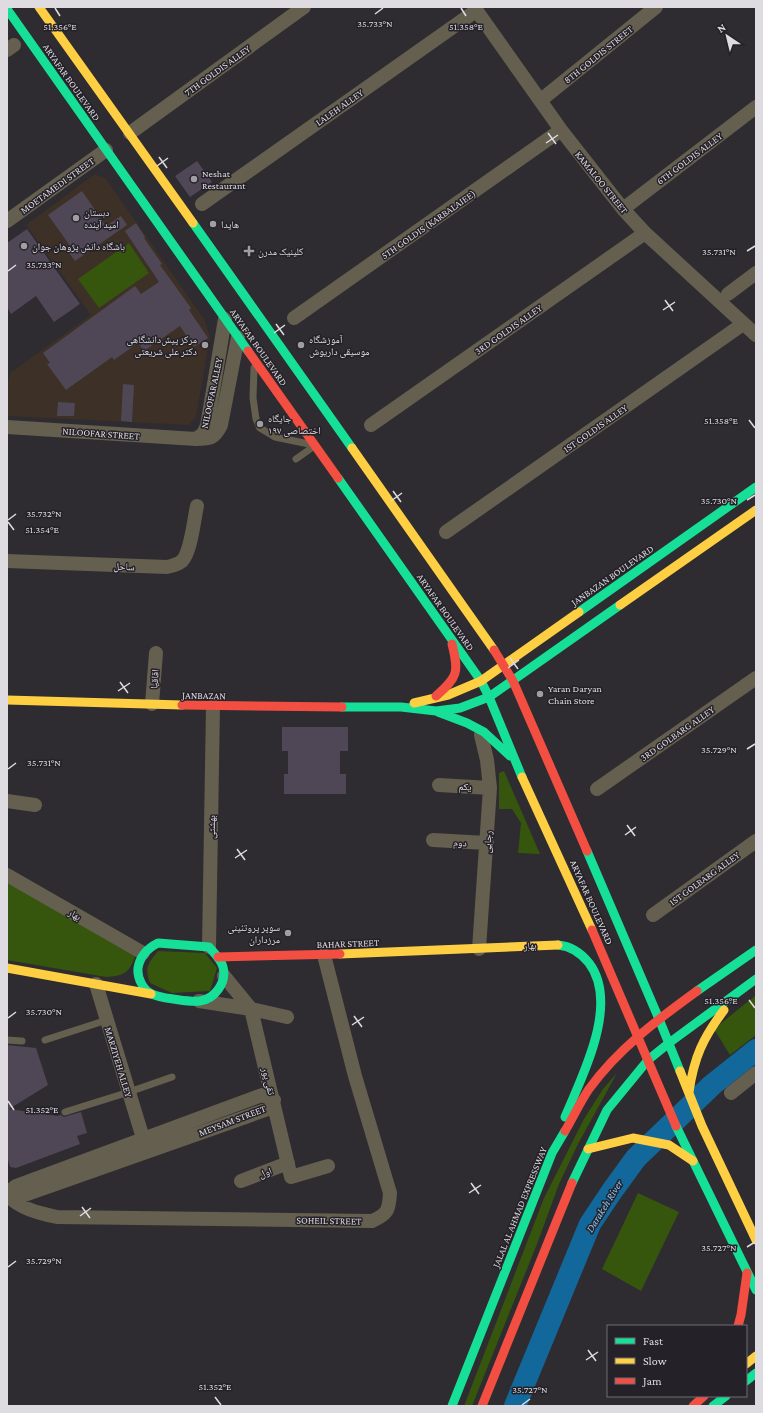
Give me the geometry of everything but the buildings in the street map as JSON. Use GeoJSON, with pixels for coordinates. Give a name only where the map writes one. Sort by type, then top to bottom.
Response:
{"type":"FeatureCollection","features":[{"type":"Feature","properties":{"kind":"main road","name":"ARYAFAR BOULEVARD"},"geometry":{"type":"LineString","coordinates":[[39,7],[127,135],[504,665],[513,681],[659,1019],[702,1126],[756,1240]]}},
{"type":"Feature","properties":{"kind":"main road","name":"ARYAFAR BOULEVARD"},"geometry":{"type":"LineString","coordinates":[[7,9],[109,148],[238,337],[481,681],[490,697],[517,765],[579,901],[681,1137],[756,1290]]}},
{"type":"Feature","properties":{"kind":"main road","name":"JANBAZAN BOULEVARD"},"geometry":{"type":"LineString","coordinates":[[481,681],[756,487]]}},
{"type":"Feature","properties":{"kind":"main road"},"geometry":{"type":"LineString","coordinates":[[490,697],[756,510]]}},
{"type":"Feature","properties":{"kind":"main road"},"geometry":{"type":"LineString","coordinates":[[433,698],[450,684],[456,673],[455,656],[451,638]]}},
{"type":"Feature","properties":{"kind":"main road","name":"JANBAZAN"},"geometry":{"type":"LineString","coordinates":[[401,707],[448,695],[481,681]]}},
{"type":"Feature","properties":{"kind":"main road","name":"JANBAZAN"},"geometry":{"type":"LineString","coordinates":[[7,700],[213,706],[401,707],[436,711],[460,708],[490,697]]}},
{"type":"Feature","properties":{"kind":"main road"},"geometry":{"type":"LineString","coordinates":[[436,711],[467,723],[484,732],[495,741],[517,765]]}},
{"type":"Feature","properties":{"kind":"main road"},"geometry":{"type":"LineString","coordinates":[[7,968],[169,998],[198,1001],[215,993],[224,976],[223,967],[213,952],[163,943],[150,947],[143,953],[132,976],[114,987]]}},
{"type":"Feature","properties":{"kind":"main road","name":"بهار"},"geometry":{"type":"LineString","coordinates":[[479,949],[547,944],[566,946],[579,953],[589,963],[598,981],[601,994],[600,1017],[592,1050],[552,1153]]}},
{"type":"Feature","properties":{"kind":"main road","name":"BAHAR STREET"},"geometry":{"type":"LineString","coordinates":[[213,952],[324,955],[479,949]]}},
{"type":"Feature","properties":{"kind":"main road","name":"JALAL AL AHMAD EXPRESSWAY"},"geometry":{"type":"LineString","coordinates":[[452,1406],[552,1153],[589,1090],[614,1059],[638,1036],[659,1019],[756,950]]}},
{"type":"Feature","properties":{"kind":"main road"},"geometry":{"type":"LineString","coordinates":[[132,976],[139,978],[151,994]]}},
{"type":"Feature","properties":{"kind":"main road"},"geometry":{"type":"LineString","coordinates":[[482,1406],[571,1185],[607,1110],[648,1060],[756,979]]}},
{"type":"Feature","properties":{"kind":"main road"},"geometry":{"type":"LineString","coordinates":[[688,1092],[695,1059],[702,1043],[712,1026],[737,993]]}},
{"type":"Feature","properties":{"kind":"main road"},"geometry":{"type":"LineString","coordinates":[[588,1149],[633,1138],[669,1145],[693,1161]]}},
{"type":"Feature","properties":{"kind":"main road"},"geometry":{"type":"LineString","coordinates":[[736,1199],[751,1211]]}},
{"type":"Feature","properties":{"kind":"main road"},"geometry":{"type":"LineString","coordinates":[[508,1263],[519,1258]]}},
{"type":"Feature","properties":{"kind":"main road"},"geometry":{"type":"LineString","coordinates":[[529,1264],[534,1275]]}},
{"type":"Feature","properties":{"kind":"main road"},"geometry":{"type":"LineString","coordinates":[[738,1325],[747,1272]]}},
{"type":"Feature","properties":{"kind":"main road"},"geometry":{"type":"LineString","coordinates":[[747,1363],[756,1356]]}},
{"type":"Feature","properties":{"kind":"main road"},"geometry":{"type":"LineString","coordinates":[[747,1380],[756,1373]]}},
{"type":"Feature","properties":{"kind":"main road"},"geometry":{"type":"LineString","coordinates":[[714,1406],[725,1397]]}},
{"type":"Feature","properties":{"kind":"street","name":"7TH GOLDIS ALLEY"},"geometry":{"type":"LineString","coordinates":[[127,135],[304,7]]}},
{"type":"Feature","properties":{"kind":"street","name":"8TH GOLDIS STREET"},"geometry":{"type":"LineString","coordinates":[[541,100],[656,7]]}},
{"type":"Feature","properties":{"kind":"street","name":"KAMALOO STREET"},"geometry":{"type":"LineString","coordinates":[[475,9],[561,130],[623,209],[645,233],[756,335]]}},
{"type":"Feature","properties":{"kind":"street","name":"LALEH ALLEY"},"geometry":{"type":"LineString","coordinates":[[202,204],[475,9]]}},
{"type":"Feature","properties":{"kind":"street","name":"6TH GOLDIS ALLEY"},"geometry":{"type":"LineString","coordinates":[[623,209],[756,107]]}},
{"type":"Feature","properties":{"kind":"street","name":"5TH GOLDIS (KARBALAIEE)"},"geometry":{"type":"LineString","coordinates":[[294,318],[561,130]]}},
{"type":"Feature","properties":{"kind":"street","name":"MOETAMEDI STREET"},"geometry":{"type":"LineString","coordinates":[[7,221],[109,148]]}},
{"type":"Feature","properties":{"kind":"street","name":"3RD GOLDIS ALLEY"},"geometry":{"type":"LineString","coordinates":[[371,425],[645,233]]}},
{"type":"Feature","properties":{"kind":"street"},"geometry":{"type":"LineString","coordinates":[[728,294],[756,273]]}},
{"type":"Feature","properties":{"kind":"street","name":"NILOOFAR ALLEY"},"geometry":{"type":"LineString","coordinates":[[196,439],[203,434],[207,426],[225,318]]}},
{"type":"Feature","properties":{"kind":"street","name":"1ST GOLDIS ALLEY"},"geometry":{"type":"LineString","coordinates":[[446,532],[743,324]]}},
{"type":"Feature","properties":{"kind":"street","name":"NILOOFAR ALLEY"},"geometry":{"type":"LineString","coordinates":[[196,439],[209,439],[214,436],[221,425],[238,337]]}},
{"type":"Feature","properties":{"kind":"street","name":"NILOOFAR STREET"},"geometry":{"type":"LineString","coordinates":[[7,427],[196,439]]}},
{"type":"Feature","properties":{"kind":"street","name":"ساحل"},"geometry":{"type":"LineString","coordinates":[[7,561],[167,567],[175,566],[185,558],[197,506]]}},
{"type":"Feature","properties":{"kind":"street","name":"اقاقیا"},"geometry":{"type":"LineString","coordinates":[[152,704],[156,653]]}},
{"type":"Feature","properties":{"kind":"street","name":"3RD GOLBARG ALLEY"},"geometry":{"type":"LineString","coordinates":[[597,789],[756,678]]}},
{"type":"Feature","properties":{"kind":"street","name":"بهشتی"},"geometry":{"type":"LineString","coordinates":[[213,706],[213,952]]}},
{"type":"Feature","properties":{"kind":"street","name":"رجایی"},"geometry":{"type":"LineString","coordinates":[[479,949],[490,788],[487,760],[481,735]]}},
{"type":"Feature","properties":{"kind":"street","name":"یکم"},"geometry":{"type":"LineString","coordinates":[[439,785],[490,788]]}},
{"type":"Feature","properties":{"kind":"street"},"geometry":{"type":"LineString","coordinates":[[7,801],[35,805]]}},
{"type":"Feature","properties":{"kind":"street","name":"دوم"},"geometry":{"type":"LineString","coordinates":[[433,840],[487,843]]}},
{"type":"Feature","properties":{"kind":"street","name":"1ST GOLBARG ALLEY"},"geometry":{"type":"LineString","coordinates":[[653,915],[756,841]]}},
{"type":"Feature","properties":{"kind":"street","name":"بهار"},"geometry":{"type":"LineString","coordinates":[[7,875],[143,953]]}},
{"type":"Feature","properties":{"kind":"street","name":"SOHEIL STREET"},"geometry":{"type":"LineString","coordinates":[[7,1194],[14,1203],[27,1209],[57,1217],[372,1221],[383,1216],[389,1206],[390,1194],[355,1076],[324,955]]}},
{"type":"Feature","properties":{"kind":"street"},"geometry":{"type":"LineString","coordinates":[[224,976],[251,1009]]}},
{"type":"Feature","properties":{"kind":"street","name":"MARZIYEH ALLEY"},"geometry":{"type":"LineString","coordinates":[[96,984],[145,1145]]}},
{"type":"Feature","properties":{"kind":"street"},"geometry":{"type":"LineString","coordinates":[[198,1001],[251,1009],[287,1017]]}},
{"type":"Feature","properties":{"kind":"street","name":"تقی پور"},"geometry":{"type":"LineString","coordinates":[[251,1009],[274,1100],[289,1170]]}},
{"type":"Feature","properties":{"kind":"street"},"geometry":{"type":"LineString","coordinates":[[731,1093],[756,1073]]}},
{"type":"Feature","properties":{"kind":"street","name":"MEYSAM STREET"},"geometry":{"type":"LineString","coordinates":[[7,1194],[16,1186],[145,1145],[262,1095],[274,1100]]}},
{"type":"Feature","properties":{"kind":"street","name":"اول"},"geometry":{"type":"LineString","coordinates":[[241,1181],[289,1170],[328,1166]]}},
{"type":"Feature","properties":{"kind":"lane"},"geometry":{"type":"LineString","coordinates":[[254,359],[253,398],[256,419],[260,428],[275,437],[315,446]]}},
{"type":"Feature","properties":{"kind":"lane"},"geometry":{"type":"LineString","coordinates":[[296,459],[315,446]]}},
{"type":"Feature","properties":{"kind":"lane"},"geometry":{"type":"LineString","coordinates":[[45,1040],[107,1020]]}},
{"type":"Feature","properties":{"kind":"lane"},"geometry":{"type":"LineString","coordinates":[[7,1040],[22,1041]]}},
{"type":"Feature","properties":{"kind":"lane"},"geometry":{"type":"LineString","coordinates":[[64,1112],[172,1077]]}},
{"type":"Feature","properties":{"kind":"shaded area"},"geometry":{"type":"Polygon","coordinates":[[[95,174],[106,179],[204,319],[210,337],[196,417],[189,425],[7,416],[7,387],[10,373],[91,315],[26,225],[95,174]]]}},
{"type":"Feature","properties":{"kind":"green space"},"geometry":{"type":"Polygon","coordinates":[[[129,243],[149,273],[99,308],[78,279],[129,243]]]}},
{"type":"Feature","properties":{"kind":"green space"},"geometry":{"type":"Polygon","coordinates":[[[504,771],[540,854],[518,853],[521,823],[512,809],[499,809],[499,773],[504,771]]]}},
{"type":"Feature","properties":{"kind":"green space"},"geometry":{"type":"Polygon","coordinates":[[[7,881],[136,954],[129,969],[118,976],[106,977],[7,960],[7,881]]]}},
{"type":"Feature","properties":{"kind":"green space"},"geometry":{"type":"Polygon","coordinates":[[[158,951],[205,953],[217,968],[210,991],[172,993],[150,983],[147,969],[158,951]]]}},
{"type":"Feature","properties":{"kind":"green space"},"geometry":{"type":"Polygon","coordinates":[[[756,995],[756,1035],[730,1055],[714,1029],[756,995]]]}},
{"type":"Feature","properties":{"kind":"green space"},"geometry":{"type":"Polygon","coordinates":[[[617,1073],[578,1144],[559,1184],[537,1244],[472,1406],[464,1406],[544,1198],[584,1119],[603,1089],[617,1073]]]}},
{"type":"Feature","properties":{"kind":"green space"},"geometry":{"type":"Polygon","coordinates":[[[638,1193],[679,1212],[641,1291],[602,1269],[638,1193]]]}},
{"type":"Feature","properties":{"kind":"waterway","name":"Darakeh River"},"geometry":{"type":"LineString","coordinates":[[515,1406],[590,1224],[612,1191],[636,1158],[712,1085],[756,1050]]}},
{"type":"Feature","properties":{"kind":"traffic: fast"},"geometry":{"type":"LineString","coordinates":[[7,9],[248,351]]}},
{"type":"Feature","properties":{"kind":"traffic: fast"},"geometry":{"type":"LineString","coordinates":[[193,223],[352,448]]}},
{"type":"Feature","properties":{"kind":"traffic: fast"},"geometry":{"type":"LineString","coordinates":[[338,478],[481,681],[522,777]]}},
{"type":"Feature","properties":{"kind":"traffic: fast"},"geometry":{"type":"LineString","coordinates":[[579,612],[756,487]]}},
{"type":"Feature","properties":{"kind":"traffic: fast"},"geometry":{"type":"LineString","coordinates":[[342,707],[401,707],[436,711],[460,708],[489,697],[620,605]]}},
{"type":"Feature","properties":{"kind":"traffic: fast"},"geometry":{"type":"LineString","coordinates":[[438,712],[467,723],[484,732],[510,756]]}},
{"type":"Feature","properties":{"kind":"traffic: fast"},"geometry":{"type":"LineString","coordinates":[[587,851],[680,1071]]}},
{"type":"Feature","properties":{"kind":"traffic: fast"},"geometry":{"type":"LineString","coordinates":[[158,943],[209,947],[219,959],[223,967],[224,973],[219,989],[210,997],[200,1001],[186,1001],[162,997],[154,995],[146,990],[138,976],[139,964],[145,953],[158,943]]}},
{"type":"Feature","properties":{"kind":"traffic: fast"},"geometry":{"type":"LineString","coordinates":[[558,945],[575,951],[589,963],[598,980],[601,999],[600,1019],[595,1040],[565,1117]]}},
{"type":"Feature","properties":{"kind":"traffic: fast"},"geometry":{"type":"LineString","coordinates":[[697,991],[756,950]]}},
{"type":"Feature","properties":{"kind":"traffic: fast"},"geometry":{"type":"LineString","coordinates":[[572,1183],[607,1110],[648,1060],[756,979]]}},
{"type":"Feature","properties":{"kind":"traffic: fast"},"geometry":{"type":"LineString","coordinates":[[676,1126],[756,1290]]}},
{"type":"Feature","properties":{"kind":"traffic: fast"},"geometry":{"type":"LineString","coordinates":[[452,1406],[552,1153],[565,1131]]}},
{"type":"Feature","properties":{"kind":"traffic: fast"},"geometry":{"type":"LineString","coordinates":[[747,1380],[756,1373]]}},
{"type":"Feature","properties":{"kind":"traffic: fast"},"geometry":{"type":"LineString","coordinates":[[713,1406],[725,1397]]}},
{"type":"Feature","properties":{"kind":"traffic: slow"},"geometry":{"type":"LineString","coordinates":[[39,7],[193,223]]}},
{"type":"Feature","properties":{"kind":"traffic: slow"},"geometry":{"type":"LineString","coordinates":[[352,448],[494,650]]}},
{"type":"Feature","properties":{"kind":"traffic: slow"},"geometry":{"type":"LineString","coordinates":[[620,605],[756,510]]}},
{"type":"Feature","properties":{"kind":"traffic: slow"},"geometry":{"type":"LineString","coordinates":[[414,703],[448,695],[481,681],[579,612]]}},
{"type":"Feature","properties":{"kind":"traffic: slow"},"geometry":{"type":"LineString","coordinates":[[7,700],[182,705]]}},
{"type":"Feature","properties":{"kind":"traffic: slow"},"geometry":{"type":"LineString","coordinates":[[522,777],[592,930]]}},
{"type":"Feature","properties":{"kind":"traffic: slow"},"geometry":{"type":"LineString","coordinates":[[340,954],[558,945]]}},
{"type":"Feature","properties":{"kind":"traffic: slow"},"geometry":{"type":"LineString","coordinates":[[7,968],[151,994]]}},
{"type":"Feature","properties":{"kind":"traffic: slow"},"geometry":{"type":"LineString","coordinates":[[689,1092],[700,1048],[724,1010]]}},
{"type":"Feature","properties":{"kind":"traffic: slow"},"geometry":{"type":"LineString","coordinates":[[680,1071],[702,1126],[756,1240]]}},
{"type":"Feature","properties":{"kind":"traffic: slow"},"geometry":{"type":"LineString","coordinates":[[588,1149],[633,1138],[669,1145],[693,1161]]}},
{"type":"Feature","properties":{"kind":"traffic: slow"},"geometry":{"type":"LineString","coordinates":[[747,1363],[756,1356]]}},
{"type":"Feature","properties":{"kind":"traffic: jam"},"geometry":{"type":"LineString","coordinates":[[248,351],[338,478]]}},
{"type":"Feature","properties":{"kind":"traffic: jam"},"geometry":{"type":"LineString","coordinates":[[436,696],[449,684],[455,673],[456,661],[452,644]]}},
{"type":"Feature","properties":{"kind":"traffic: jam"},"geometry":{"type":"LineString","coordinates":[[494,650],[513,681],[587,851]]}},
{"type":"Feature","properties":{"kind":"traffic: jam"},"geometry":{"type":"LineString","coordinates":[[182,705],[342,707]]}},
{"type":"Feature","properties":{"kind":"traffic: jam"},"geometry":{"type":"LineString","coordinates":[[592,930],[676,1126]]}},
{"type":"Feature","properties":{"kind":"traffic: jam"},"geometry":{"type":"LineString","coordinates":[[218,957],[340,954]]}},
{"type":"Feature","properties":{"kind":"traffic: jam"},"geometry":{"type":"LineString","coordinates":[[565,1131],[589,1089],[612,1061],[653,1024],[697,991]]}},
{"type":"Feature","properties":{"kind":"traffic: jam"},"geometry":{"type":"LineString","coordinates":[[482,1406],[572,1183]]}},
{"type":"Feature","properties":{"kind":"traffic: jam"},"geometry":{"type":"LineString","coordinates":[[738,1325],[747,1273]]}},
{"type":"Feature","properties":{"kind":"traffic: jam"},"geometry":{"type":"LineString","coordinates":[[693,1406],[703,1397]]}},
{"type":"Feature","properties":{"kind":"place","name":"Neshat Restaurant"},"geometry":{"type":"Point","coordinates":[194,179]}},
{"type":"Feature","properties":{"kind":"place","name":"دبستان امید آینده"},"geometry":{"type":"Point","coordinates":[76,218]}},
{"type":"Feature","properties":{"kind":"place","name":"هایدا"},"geometry":{"type":"Point","coordinates":[213,224]}},
{"type":"Feature","properties":{"kind":"place","name":"باشگاه دانش پژوهان جوان"},"geometry":{"type":"Point","coordinates":[24,246]}},
{"type":"Feature","properties":{"kind":"place","name":"کلینیک مدرن"},"geometry":{"type":"Point","coordinates":[249,251]}},
{"type":"Feature","properties":{"kind":"place","name":"مرکز پیش‌دانشگاهی دکتر علی شریعتی"},"geometry":{"type":"Point","coordinates":[205,345]}},
{"type":"Feature","properties":{"kind":"place","name":"آموزشگاه موسیقی داریوش"},"geometry":{"type":"Point","coordinates":[301,345]}},
{"type":"Feature","properties":{"kind":"place","name":"جایگاه اختصاصی ۱۹۷"},"geometry":{"type":"Point","coordinates":[260,424]}},
{"type":"Feature","properties":{"kind":"place","name":"Yaran Daryan Chain Store"},"geometry":{"type":"Point","coordinates":[540,694]}},
{"type":"Feature","properties":{"kind":"place","name":"سوپر پروتئینی مرزداران"},"geometry":{"type":"Point","coordinates":[288,933]}}]}
